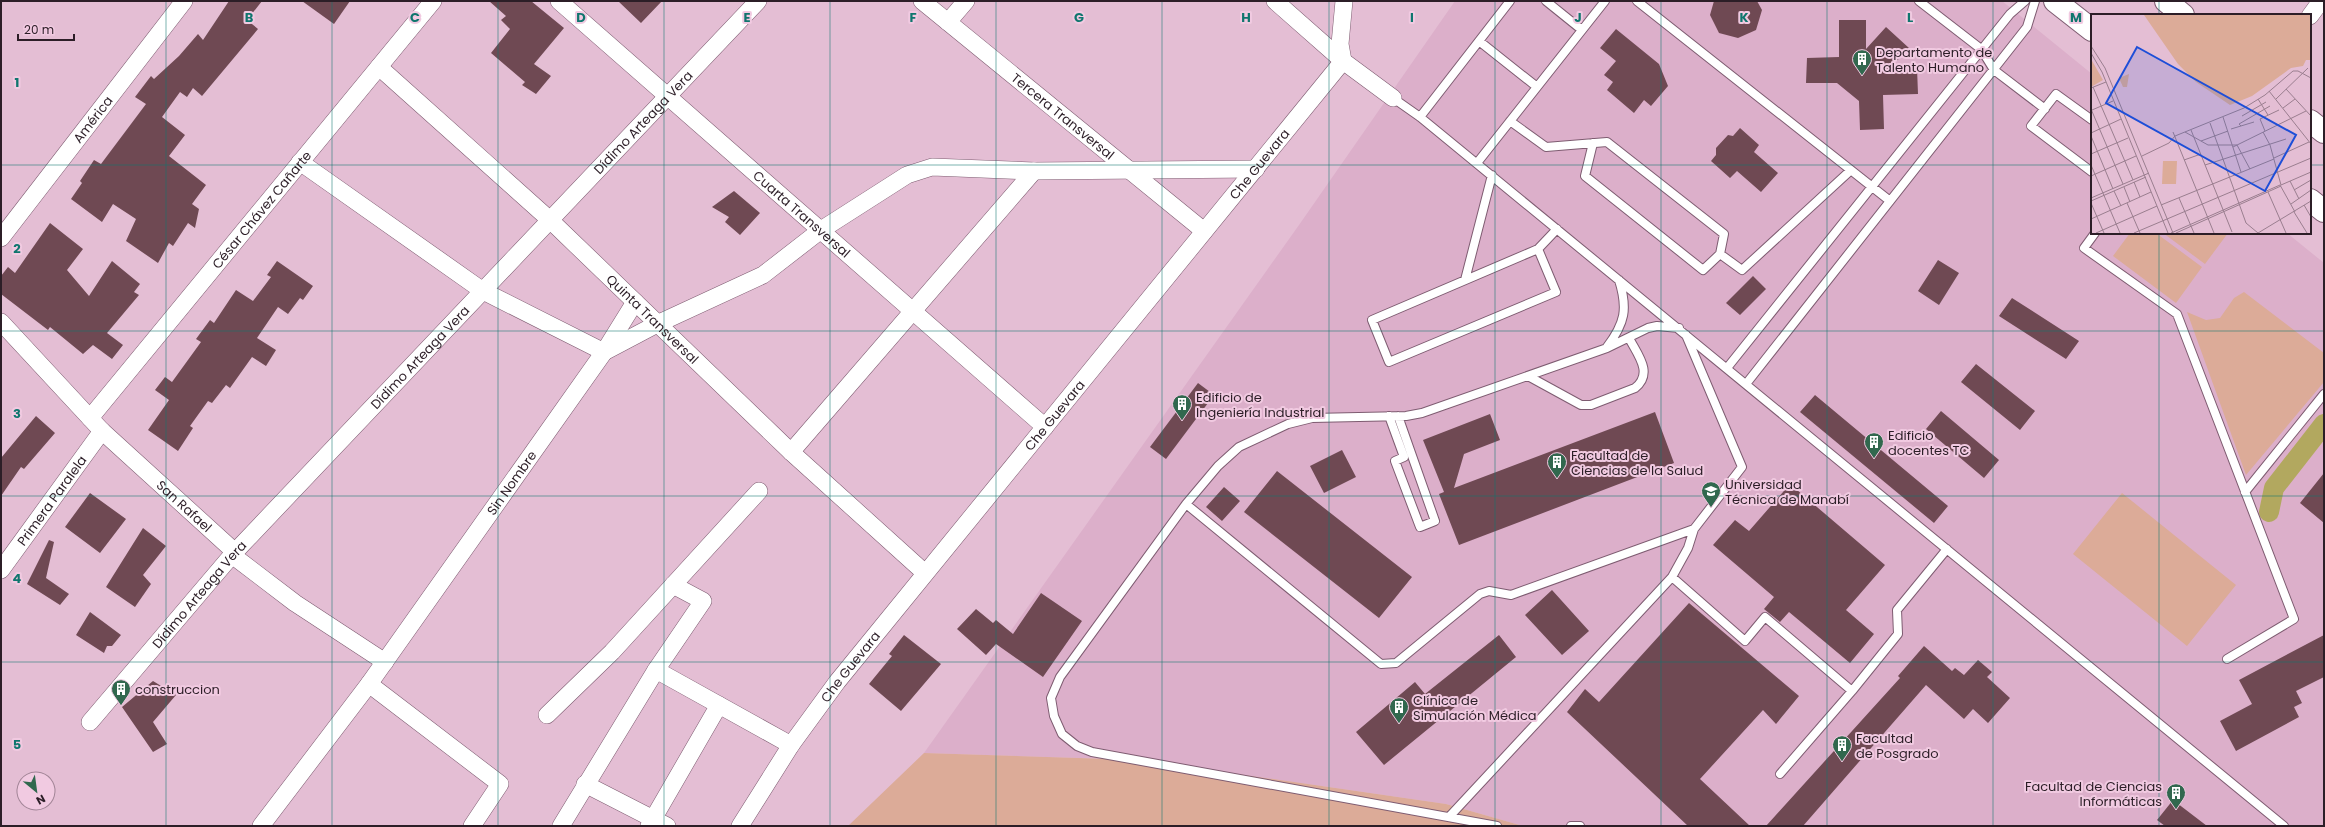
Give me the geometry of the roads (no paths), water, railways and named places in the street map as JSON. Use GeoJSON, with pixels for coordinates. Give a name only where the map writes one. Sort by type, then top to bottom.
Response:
{"type":"FeatureCollection","features":[{"type":"Feature","properties":{"kind":"main road"},"geometry":{"type":"LineString","coordinates":[[2055,1],[2091,29]]}},
{"type":"Feature","properties":{"kind":"main road"},"geometry":{"type":"LineString","coordinates":[[2166,1],[2182,14]]}},
{"type":"Feature","properties":{"kind":"main road"},"geometry":{"type":"LineString","coordinates":[[2311,121],[2324,132]]}},
{"type":"Feature","properties":{"kind":"main road"},"geometry":{"type":"LineString","coordinates":[[2311,201],[2324,211]]}},
{"type":"Feature","properties":{"kind":"street","name":"América"},"geometry":{"type":"LineString","coordinates":[[1,238],[184,1]]}},
{"type":"Feature","properties":{"kind":"street","name":"César Chávez Cañarte"},"geometry":{"type":"LineString","coordinates":[[90,418],[433,1]]}},
{"type":"Feature","properties":{"kind":"street","name":"Cuarta Transversal"},"geometry":{"type":"LineString","coordinates":[[559,1],[1045,427]]}},
{"type":"Feature","properties":{"kind":"street","name":"Dídimo Arteaga Vera"},"geometry":{"type":"LineString","coordinates":[[90,722],[233,554],[758,1]]}},
{"type":"Feature","properties":{"kind":"street","name":"Tercera Transversal"},"geometry":{"type":"LineString","coordinates":[[922,1],[1204,231]]}},
{"type":"Feature","properties":{"kind":"street"},"geometry":{"type":"LineString","coordinates":[[948,22],[966,1]]}},
{"type":"Feature","properties":{"kind":"street"},"geometry":{"type":"LineString","coordinates":[[1275,1],[1344,61],[1393,98]]}},
{"type":"Feature","properties":{"kind":"street"},"geometry":{"type":"LineString","coordinates":[[1344,1],[1340,44],[1344,61]]}},
{"type":"Feature","properties":{"kind":"street"},"geometry":{"type":"LineString","coordinates":[[2311,15],[2321,1]]}},
{"type":"Feature","properties":{"kind":"street","name":"Che Guevara"},"geometry":{"type":"LineString","coordinates":[[740,826],[791,745],[837,682],[1344,61]]}},
{"type":"Feature","properties":{"kind":"street","name":"Quinta Transversal"},"geometry":{"type":"LineString","coordinates":[[379,67],[550,220],[791,452],[925,573]]}},
{"type":"Feature","properties":{"kind":"street"},"geometry":{"type":"LineString","coordinates":[[300,162],[483,290],[604,352],[657,324],[763,275],[821,230],[907,175],[918,170],[932,167],[1034,171],[1256,169]]}},
{"type":"Feature","properties":{"kind":"street"},"geometry":{"type":"LineString","coordinates":[[791,452],[912,310],[1034,171]]}},
{"type":"Feature","properties":{"kind":"street","name":"Sin Nombre"},"geometry":{"type":"LineString","coordinates":[[261,826],[385,662],[604,352],[635,302]]}},
{"type":"Feature","properties":{"kind":"street","name":"San Rafael"},"geometry":{"type":"LineString","coordinates":[[1,322],[102,431],[233,554],[295,603],[385,662]]}},
{"type":"Feature","properties":{"kind":"street","name":"Primera Paralela"},"geometry":{"type":"LineString","coordinates":[[1,570],[102,431]]}},
{"type":"Feature","properties":{"kind":"street"},"geometry":{"type":"LineString","coordinates":[[547,715],[612,652],[759,491]]}},
{"type":"Feature","properties":{"kind":"street"},"geometry":{"type":"LineString","coordinates":[[561,826],[585,784],[656,670],[703,601],[673,585]]}},
{"type":"Feature","properties":{"kind":"street"},"geometry":{"type":"LineString","coordinates":[[656,670],[791,745]]}},
{"type":"Feature","properties":{"kind":"street"},"geometry":{"type":"LineString","coordinates":[[369,684],[500,784],[472,826]]}},
{"type":"Feature","properties":{"kind":"street"},"geometry":{"type":"LineString","coordinates":[[585,784],[657,824],[719,705]]}},
{"type":"Feature","properties":{"kind":"lane"},"geometry":{"type":"LineString","coordinates":[[1420,117],[1510,1]]}},
{"type":"Feature","properties":{"kind":"lane"},"geometry":{"type":"LineString","coordinates":[[1546,1],[1582,30]]}},
{"type":"Feature","properties":{"kind":"lane"},"geometry":{"type":"LineString","coordinates":[[1477,163],[1605,1]]}},
{"type":"Feature","properties":{"kind":"lane"},"geometry":{"type":"LineString","coordinates":[[1637,1],[1890,201]]}},
{"type":"Feature","properties":{"kind":"lane"},"geometry":{"type":"LineString","coordinates":[[1919,1],[1981,49],[1994,70],[2045,109]]}},
{"type":"Feature","properties":{"kind":"lane"},"geometry":{"type":"LineString","coordinates":[[1727,368],[1981,49],[2010,14],[2025,1]]}},
{"type":"Feature","properties":{"kind":"lane"},"geometry":{"type":"LineString","coordinates":[[1746,384],[2027,27],[2035,1]]}},
{"type":"Feature","properties":{"kind":"lane"},"geometry":{"type":"LineString","coordinates":[[1479,41],[1537,87]]}},
{"type":"Feature","properties":{"kind":"lane"},"geometry":{"type":"LineString","coordinates":[[2091,119],[2056,94],[2031,126],[2091,171]]}},
{"type":"Feature","properties":{"kind":"lane"},"geometry":{"type":"LineString","coordinates":[[1393,98],[1420,117],[1492,175],[2284,826]]}},
{"type":"Feature","properties":{"kind":"lane"},"geometry":{"type":"LineString","coordinates":[[1510,121],[1546,147],[1593,143],[1607,142],[1724,234],[1720,254],[1703,270],[1585,176],[1593,143]]}},
{"type":"Feature","properties":{"kind":"lane"},"geometry":{"type":"LineString","coordinates":[[1720,254],[1742,270],[1851,170]]}},
{"type":"Feature","properties":{"kind":"lane"},"geometry":{"type":"LineString","coordinates":[[1465,280],[1492,175]]}},
{"type":"Feature","properties":{"kind":"lane"},"geometry":{"type":"LineString","coordinates":[[1538,249],[1556,292],[1390,362],[1372,320],[1538,249],[1557,229]]}},
{"type":"Feature","properties":{"kind":"lane"},"geometry":{"type":"LineString","coordinates":[[2094,234],[2084,248],[2177,314],[2294,619],[2226,659]]}},
{"type":"Feature","properties":{"kind":"lane"},"geometry":{"type":"LineString","coordinates":[[1607,348],[1617,335],[1624,317],[1624,296],[1618,279]]}},
{"type":"Feature","properties":{"kind":"lane"},"geometry":{"type":"LineString","coordinates":[[1497,826],[1092,752],[1077,746],[1062,734],[1054,716],[1051,698],[1060,677],[1186,504],[1218,466],[1239,447],[1263,434],[1288,424],[1312,418],[1398,416],[1422,413],[1607,348],[1657,326],[1679,328]]}},
{"type":"Feature","properties":{"kind":"lane"},"geometry":{"type":"LineString","coordinates":[[1449,818],[1672,577],[1688,548],[1694,529],[1742,468],[1685,334]]}},
{"type":"Feature","properties":{"kind":"lane"},"geometry":{"type":"LineString","coordinates":[[1528,376],[1573,402],[1591,405],[1635,388],[1645,377],[1645,369],[1629,338]]}},
{"type":"Feature","properties":{"kind":"lane"},"geometry":{"type":"LineString","coordinates":[[2246,492],[2324,394]]}},
{"type":"Feature","properties":{"kind":"lane"},"geometry":{"type":"LineString","coordinates":[[1389,416],[1404,457],[1395,461],[1420,527],[1435,521],[1398,416]]}},
{"type":"Feature","properties":{"kind":"lane"},"geometry":{"type":"LineString","coordinates":[[1186,504],[1381,664],[1396,663],[1480,594],[1489,591],[1511,595],[1694,529]]}},
{"type":"Feature","properties":{"kind":"lane"},"geometry":{"type":"LineString","coordinates":[[1780,774],[1852,691],[1898,634],[1896,610],[1947,549]]}},
{"type":"Feature","properties":{"kind":"lane"},"geometry":{"type":"LineString","coordinates":[[1672,577],[1745,641],[1764,617],[1852,691]]}},
{"type":"Feature","properties":{"kind":"lane"},"geometry":{"type":"LineString","coordinates":[[1571,826],[1580,826]]}},
{"type":"Feature","properties":{"kind":"waterway"},"geometry":{"type":"LineString","coordinates":[[2269,512],[2274,488],[2324,424]]}},
{"type":"Feature","properties":{"kind":"place","name":"Departamento de Talento Humano"},"geometry":{"type":"Point","coordinates":[1862,76]}},
{"type":"Feature","properties":{"kind":"place","name":"Edificio de Ingeniería Industrial"},"geometry":{"type":"Point","coordinates":[1182,421]}},
{"type":"Feature","properties":{"kind":"place","name":"Edificio docentes TC"},"geometry":{"type":"Point","coordinates":[1874,459]}},
{"type":"Feature","properties":{"kind":"place","name":"Facultad de Ciencias de la Salud"},"geometry":{"type":"Point","coordinates":[1557,479]}},
{"type":"Feature","properties":{"kind":"place","name":"Universidad Técnica de Manabí"},"geometry":{"type":"Point","coordinates":[1711,508]}},
{"type":"Feature","properties":{"kind":"place","name":"construccion"},"geometry":{"type":"Point","coordinates":[121,706]}},
{"type":"Feature","properties":{"kind":"place","name":"Clínica de Simulación Médica"},"geometry":{"type":"Point","coordinates":[1399,724]}},
{"type":"Feature","properties":{"kind":"place","name":"Facultad de Posgrado"},"geometry":{"type":"Point","coordinates":[1842,762]}},
{"type":"Feature","properties":{"kind":"place","name":"Facultad de Ciencias Informáticas"},"geometry":{"type":"Point","coordinates":[2176,810]}}]}
